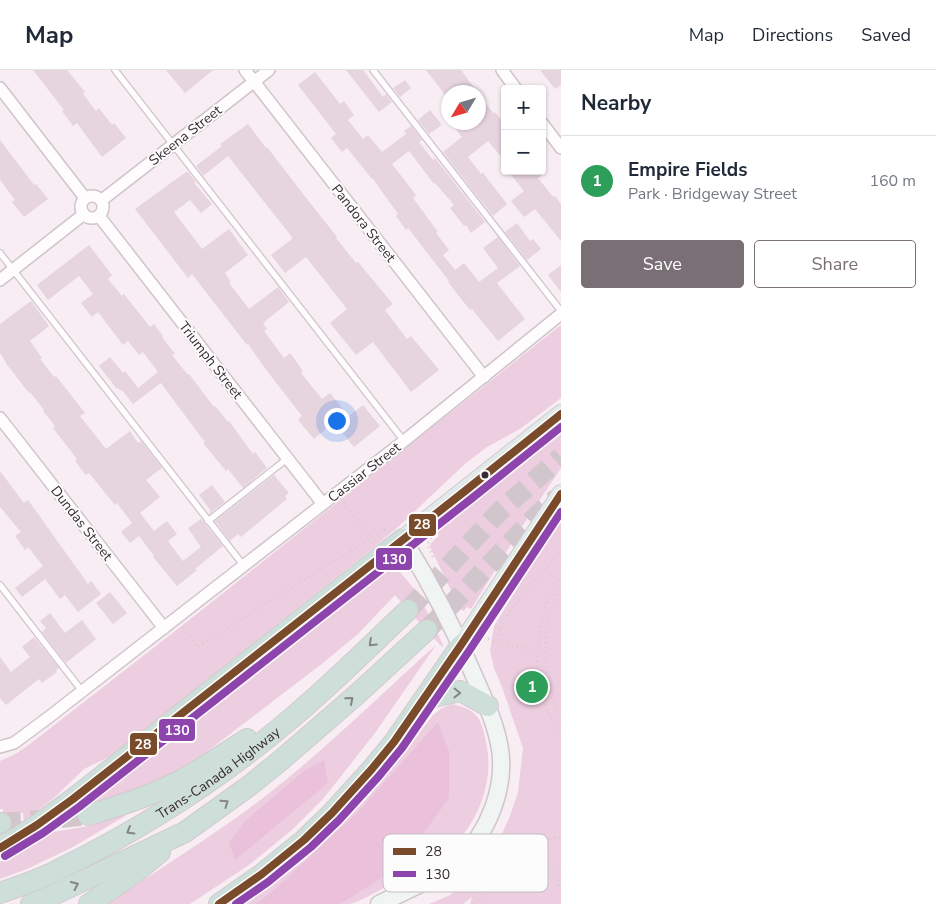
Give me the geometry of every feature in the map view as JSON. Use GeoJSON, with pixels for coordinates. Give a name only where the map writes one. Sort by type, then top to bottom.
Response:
{"type":"FeatureCollection","features":[{"type":"Feature","properties":{"kind":"highway"},"geometry":{"type":"LineString","coordinates":[[0,848],[37,825],[73,799],[398,532]]}},
{"type":"Feature","properties":{"kind":"highway","name":"Trans-Canada Highway"},"geometry":{"type":"LineString","coordinates":[[0,893],[55,872],[116,840],[178,803],[231,767],[294,716],[408,610]]}},
{"type":"Feature","properties":{"kind":"highway","name":"Trans-Canada Highway"},"geometry":{"type":"LineString","coordinates":[[31,904],[68,889],[185,832],[280,761],[427,630]]}},
{"type":"Feature","properties":{"kind":"highway"},"geometry":{"type":"LineString","coordinates":[[219,904],[262,874],[304,840],[332,813],[394,742],[461,644]]}},
{"type":"Feature","properties":{"kind":"highway"},"geometry":{"type":"LineString","coordinates":[[88,815],[147,795],[184,779],[227,752],[337,676]]}},
{"type":"Feature","properties":{"kind":"highway"},"geometry":{"type":"LineString","coordinates":[[424,700],[460,691],[488,706]]}},
{"type":"Feature","properties":{"kind":"highway"},"geometry":{"type":"LineString","coordinates":[[89,904],[136,872],[185,832]]}},
{"type":"Feature","properties":{"kind":"main road"},"geometry":{"type":"LineString","coordinates":[[398,532],[561,414]]}},
{"type":"Feature","properties":{"kind":"main road"},"geometry":{"type":"LineString","coordinates":[[461,644],[561,494]]}},
{"type":"Feature","properties":{"kind":"street","name":"Pandora Street"},"geometry":{"type":"LineString","coordinates":[[246,70],[484,376]]}},
{"type":"Feature","properties":{"kind":"street","name":"Skeena Street"},"geometry":{"type":"LineString","coordinates":[[102,200],[269,70]]}},
{"type":"Feature","properties":{"kind":"street"},"geometry":{"type":"LineString","coordinates":[[502,70],[513,85]]}},
{"type":"Feature","properties":{"kind":"street"},"geometry":{"type":"LineString","coordinates":[[0,88],[85,198]]}},
{"type":"Feature","properties":{"kind":"street"},"geometry":{"type":"LineString","coordinates":[[546,128],[561,148]]}},
{"type":"Feature","properties":{"kind":"street"},"geometry":{"type":"LineString","coordinates":[[92,195],[102,200],[103,210],[99,216],[93,218],[86,217],[81,208],[85,198],[92,195]]}},
{"type":"Feature","properties":{"kind":"street"},"geometry":{"type":"LineString","coordinates":[[0,280],[84,214]]}},
{"type":"Feature","properties":{"kind":"street","name":"Triumph Street"},"geometry":{"type":"LineString","coordinates":[[99,216],[323,504]]}},
{"type":"Feature","properties":{"kind":"street","name":"Cassiar Street"},"geometry":{"type":"LineString","coordinates":[[0,747],[14,743],[244,566],[404,441],[561,312]]}},
{"type":"Feature","properties":{"kind":"street","name":"Dundas Street"},"geometry":{"type":"LineString","coordinates":[[0,418],[164,628]]}},
{"type":"Feature","properties":{"kind":"street"},"geometry":{"type":"LineString","coordinates":[[398,532],[415,558],[461,644],[496,726],[500,750],[500,785],[494,807],[479,834]]}},
{"type":"Feature","properties":{"kind":"street"},"geometry":{"type":"LineString","coordinates":[[379,904],[403,892]]}},
{"type":"Feature","properties":{"kind":"lane"},"geometry":{"type":"LineString","coordinates":[[115,70],[404,441]]}},
{"type":"Feature","properties":{"kind":"lane"},"geometry":{"type":"LineString","coordinates":[[373,70],[561,312]]}},
{"type":"Feature","properties":{"kind":"lane"},"geometry":{"type":"LineString","coordinates":[[0,253],[244,566]]}},
{"type":"Feature","properties":{"kind":"lane"},"geometry":{"type":"LineString","coordinates":[[208,521],[288,458]]}},
{"type":"Feature","properties":{"kind":"lane"},"geometry":{"type":"LineString","coordinates":[[0,585],[82,691]]}},
{"type":"Feature","properties":{"kind":"path"},"geometry":{"type":"LineString","coordinates":[[342,500],[371,538]]}},
{"type":"Feature","properties":{"kind":"path"},"geometry":{"type":"LineString","coordinates":[[182,626],[197,647],[371,538],[398,532]]}},
{"type":"Feature","properties":{"kind":"path"},"geometry":{"type":"LineString","coordinates":[[498,643],[502,622],[529,586],[561,552]]}},
{"type":"Feature","properties":{"kind":"path"},"geometry":{"type":"LineString","coordinates":[[561,576],[554,584],[545,607],[536,669],[539,691],[550,717],[561,733]]}},
{"type":"Feature","properties":{"kind":"path"},"geometry":{"type":"LineString","coordinates":[[561,590],[548,616],[545,652],[548,681],[561,715]]}},
{"type":"Feature","properties":{"kind":"path"},"geometry":{"type":"LineString","coordinates":[[492,626],[500,629]]}},
{"type":"Feature","properties":{"kind":"path"},"geometry":{"type":"LineString","coordinates":[[488,638],[498,643],[533,649]]}},
{"type":"Feature","properties":{"kind":"path"},"geometry":{"type":"LineString","coordinates":[[548,839],[561,837]]}},
{"type":"Feature","properties":{"kind":"path"},"geometry":{"type":"LineString","coordinates":[[561,866],[557,880],[561,889]]}},
{"type":"Feature","properties":{"kind":"path"},"geometry":{"type":"LineString","coordinates":[[474,904],[489,892]]}},
{"type":"Feature","properties":{"kind":"shaded area"},"geometry":{"type":"Polygon","coordinates":[[[561,325],[561,398],[520,429],[487,447],[466,463],[373,548],[111,756],[84,769],[55,797],[24,821],[23,813],[3,813],[3,809],[0,809],[0,761],[30,744],[561,325]]]}},
{"type":"Feature","properties":{"kind":"shaded area"},"geometry":{"type":"Polygon","coordinates":[[[561,433],[561,468],[471,609],[467,607],[464,611],[460,609],[430,547],[431,543],[439,536],[437,532],[561,433]]]}},
{"type":"Feature","properties":{"kind":"shaded area"},"geometry":{"type":"Polygon","coordinates":[[[561,522],[561,904],[470,904],[472,897],[463,904],[429,904],[454,892],[548,892],[548,834],[502,834],[518,792],[523,748],[494,668],[490,651],[494,626],[544,545],[561,522]]]}},
{"type":"Feature","properties":{"kind":"shaded area"},"geometry":{"type":"Polygon","coordinates":[[[394,565],[416,591],[431,619],[443,645],[442,647],[395,595],[359,633],[323,663],[200,757],[166,776],[136,789],[85,806],[85,804],[381,570],[394,565]]]}},
{"type":"Feature","properties":{"kind":"shaded area"},"geometry":{"type":"Polygon","coordinates":[[[436,645],[375,733],[323,799],[293,829],[249,865],[190,904],[108,904],[209,837],[268,794],[332,740],[436,645]]]}},
{"type":"Feature","properties":{"kind":"shaded area"},"geometry":{"type":"Polygon","coordinates":[[[452,704],[474,713],[481,724],[487,747],[488,777],[485,792],[480,806],[464,834],[383,834],[383,889],[353,903],[246,904],[303,861],[363,803],[433,715],[442,708],[452,704]]]}},
{"type":"Feature","properties":{"kind":"shaded area"},"geometry":{"type":"Polygon","coordinates":[[[438,722],[449,751],[449,798],[423,834],[383,834],[383,877],[340,904],[256,904],[274,890],[358,812],[438,722]]]}},
{"type":"Feature","properties":{"kind":"shaded area"},"geometry":{"type":"Polygon","coordinates":[[[324,760],[328,783],[235,860],[229,843],[245,821],[304,771],[324,760]]]}},
{"type":"Feature","properties":{"kind":"shaded area"},"geometry":{"type":"Polygon","coordinates":[[[125,814],[125,816],[73,847],[27,869],[0,879],[0,862],[47,833],[89,826],[89,822],[125,814]]]}},
{"type":"Feature","properties":{"kind":"building"},"geometry":{"type":"Polygon","coordinates":[[[33,70],[67,70],[85,92],[83,94],[96,111],[99,108],[112,125],[114,123],[126,138],[102,157],[77,123],[73,126],[62,111],[64,110],[33,70]]]}},
{"type":"Feature","properties":{"kind":"building"},"geometry":{"type":"Polygon","coordinates":[[[166,70],[213,70],[185,93],[166,70]]]}},
{"type":"Feature","properties":{"kind":"building"},"geometry":{"type":"Polygon","coordinates":[[[346,70],[363,70],[383,97],[386,94],[392,102],[379,112],[346,70]]]}},
{"type":"Feature","properties":{"kind":"building"},"geometry":{"type":"Polygon","coordinates":[[[426,70],[461,70],[472,85],[441,85],[441,90],[426,70]]]}},
{"type":"Feature","properties":{"kind":"building"},"geometry":{"type":"Polygon","coordinates":[[[540,70],[561,70],[561,85],[555,89],[540,70]]]}},
{"type":"Feature","properties":{"kind":"building"},"geometry":{"type":"Polygon","coordinates":[[[315,72],[340,104],[344,101],[354,115],[348,120],[363,139],[368,135],[382,152],[406,134],[404,131],[411,126],[422,140],[419,142],[433,160],[435,158],[485,222],[471,233],[450,208],[454,205],[434,184],[409,151],[392,164],[416,195],[413,198],[449,250],[443,255],[455,270],[464,263],[479,282],[498,268],[483,248],[498,237],[520,266],[497,283],[525,319],[498,341],[458,295],[408,228],[406,230],[396,216],[398,214],[373,179],[347,148],[342,152],[331,138],[336,134],[298,85],[315,72]]]}},
{"type":"Feature","properties":{"kind":"building"},"geometry":{"type":"Polygon","coordinates":[[[405,80],[411,88],[400,97],[393,88],[405,80]]]}},
{"type":"Feature","properties":{"kind":"building"},"geometry":{"type":"Polygon","coordinates":[[[486,104],[501,120],[501,156],[488,141],[468,157],[507,204],[493,216],[443,152],[462,137],[456,130],[486,130],[486,104]]]}},
{"type":"Feature","properties":{"kind":"building"},"geometry":{"type":"Polygon","coordinates":[[[430,110],[441,126],[429,134],[418,120],[430,110]]]}},
{"type":"Feature","properties":{"kind":"building"},"geometry":{"type":"Polygon","coordinates":[[[248,124],[356,263],[358,262],[393,304],[385,310],[407,339],[411,336],[439,370],[411,392],[373,342],[356,355],[330,323],[347,309],[306,257],[285,273],[271,255],[292,239],[292,237],[228,156],[203,176],[196,166],[222,146],[220,144],[248,124]]]}},
{"type":"Feature","properties":{"kind":"building"},"geometry":{"type":"Polygon","coordinates":[[[0,140],[34,185],[36,184],[48,199],[24,217],[12,202],[15,200],[0,180],[0,140]]]}},
{"type":"Feature","properties":{"kind":"building"},"geometry":{"type":"Polygon","coordinates":[[[188,172],[196,182],[194,183],[212,204],[201,213],[190,200],[174,212],[202,249],[229,229],[248,255],[225,273],[231,282],[229,283],[249,309],[278,287],[289,302],[263,323],[267,329],[264,331],[284,358],[290,353],[303,371],[301,373],[322,399],[330,393],[349,416],[363,405],[380,426],[354,447],[334,422],[314,439],[298,420],[302,416],[248,344],[192,274],[188,278],[135,209],[188,172]]]}},
{"type":"Feature","properties":{"kind":"building"},"geometry":{"type":"Polygon","coordinates":[[[511,175],[542,175],[538,178],[561,204],[561,241],[535,209],[524,217],[511,201],[524,191],[511,175]]]}},
{"type":"Feature","properties":{"kind":"building"},"geometry":{"type":"Polygon","coordinates":[[[517,223],[530,241],[533,239],[541,249],[527,260],[505,232],[517,223]]]}},
{"type":"Feature","properties":{"kind":"building"},"geometry":{"type":"Polygon","coordinates":[[[89,245],[112,275],[108,279],[122,296],[124,294],[150,327],[154,324],[175,354],[172,355],[214,407],[229,421],[253,454],[255,452],[267,468],[243,488],[203,443],[205,442],[161,383],[133,404],[122,390],[117,389],[99,366],[110,357],[123,373],[125,371],[138,388],[158,372],[143,352],[139,355],[128,341],[123,345],[98,312],[92,317],[81,303],[93,294],[79,276],[48,300],[37,285],[89,245]]]}},
{"type":"Feature","properties":{"kind":"building"},"geometry":{"type":"Polygon","coordinates":[[[561,265],[561,292],[548,275],[561,265]]]}},
{"type":"Feature","properties":{"kind":"building"},"geometry":{"type":"Polygon","coordinates":[[[31,301],[49,326],[30,341],[42,358],[40,359],[85,413],[80,416],[106,449],[130,431],[138,443],[141,441],[162,468],[146,480],[160,497],[140,513],[154,531],[167,521],[177,534],[168,541],[183,561],[201,547],[188,528],[201,519],[223,546],[177,586],[153,557],[139,536],[130,543],[121,532],[132,523],[117,503],[115,505],[89,473],[86,475],[75,461],[77,459],[53,428],[55,426],[44,410],[5,362],[0,353],[0,324],[31,301]]]}},
{"type":"Feature","properties":{"kind":"building"},"geometry":{"type":"Polygon","coordinates":[[[0,471],[24,503],[28,500],[88,584],[91,581],[101,594],[78,612],[65,595],[60,599],[45,579],[22,597],[15,588],[43,566],[28,547],[25,550],[15,536],[21,532],[0,507],[0,471]]]}},
{"type":"Feature","properties":{"kind":"building"},"geometry":{"type":"Polygon","coordinates":[[[274,475],[289,493],[285,496],[287,499],[241,537],[238,534],[230,541],[215,521],[274,475]]]}},
{"type":"Feature","properties":{"kind":"building"},"geometry":{"type":"Polygon","coordinates":[[[212,485],[225,502],[209,514],[211,511],[199,495],[212,485]]]}},
{"type":"Feature","properties":{"kind":"building"},"geometry":{"type":"Polygon","coordinates":[[[110,592],[127,613],[113,624],[96,603],[110,592]]]}},
{"type":"Feature","properties":{"kind":"building"},"geometry":{"type":"Polygon","coordinates":[[[50,613],[65,633],[82,620],[96,639],[66,663],[42,632],[46,628],[40,621],[50,613]]]}},
{"type":"Feature","properties":{"kind":"building"},"geometry":{"type":"Polygon","coordinates":[[[34,637],[59,668],[56,670],[57,672],[42,683],[39,679],[6,705],[0,698],[0,657],[11,672],[30,657],[22,647],[34,637]]]}},
{"type":"Feature","properties":{"kind":"tunnel"},"geometry":{"type":"LineString","coordinates":[[408,610],[499,512],[561,457]]}},
{"type":"Feature","properties":{"kind":"tunnel"},"geometry":{"type":"LineString","coordinates":[[427,630],[538,514],[557,498]]}},
{"type":"Feature","properties":{"kind":"tunnel"},"geometry":{"type":"LineString","coordinates":[[1,823],[88,815]]}},
{"type":"Feature","properties":{"kind":"transit line","name":"28"},"geometry":{"type":"LineString","coordinates":[[0,848],[37,825],[73,799],[561,414]]}},
{"type":"Feature","properties":{"kind":"transit line","name":"130"},"geometry":{"type":"LineString","coordinates":[[5,856],[43,833],[79,807],[561,427]]}},
{"type":"Feature","properties":{"kind":"transit line","name":"28"},"geometry":{"type":"LineString","coordinates":[[219,904],[262,874],[304,840],[332,813],[371,770],[394,742],[461,645],[561,494]]}},
{"type":"Feature","properties":{"kind":"transit line","name":"130"},"geometry":{"type":"LineString","coordinates":[[236,904],[268,882],[311,847],[339,820],[379,776],[402,748],[469,651],[561,512]]}},
{"type":"Feature","properties":{"kind":"place","name":"Empire Fields"},"geometry":{"type":"Point","coordinates":[532,687]}}]}
